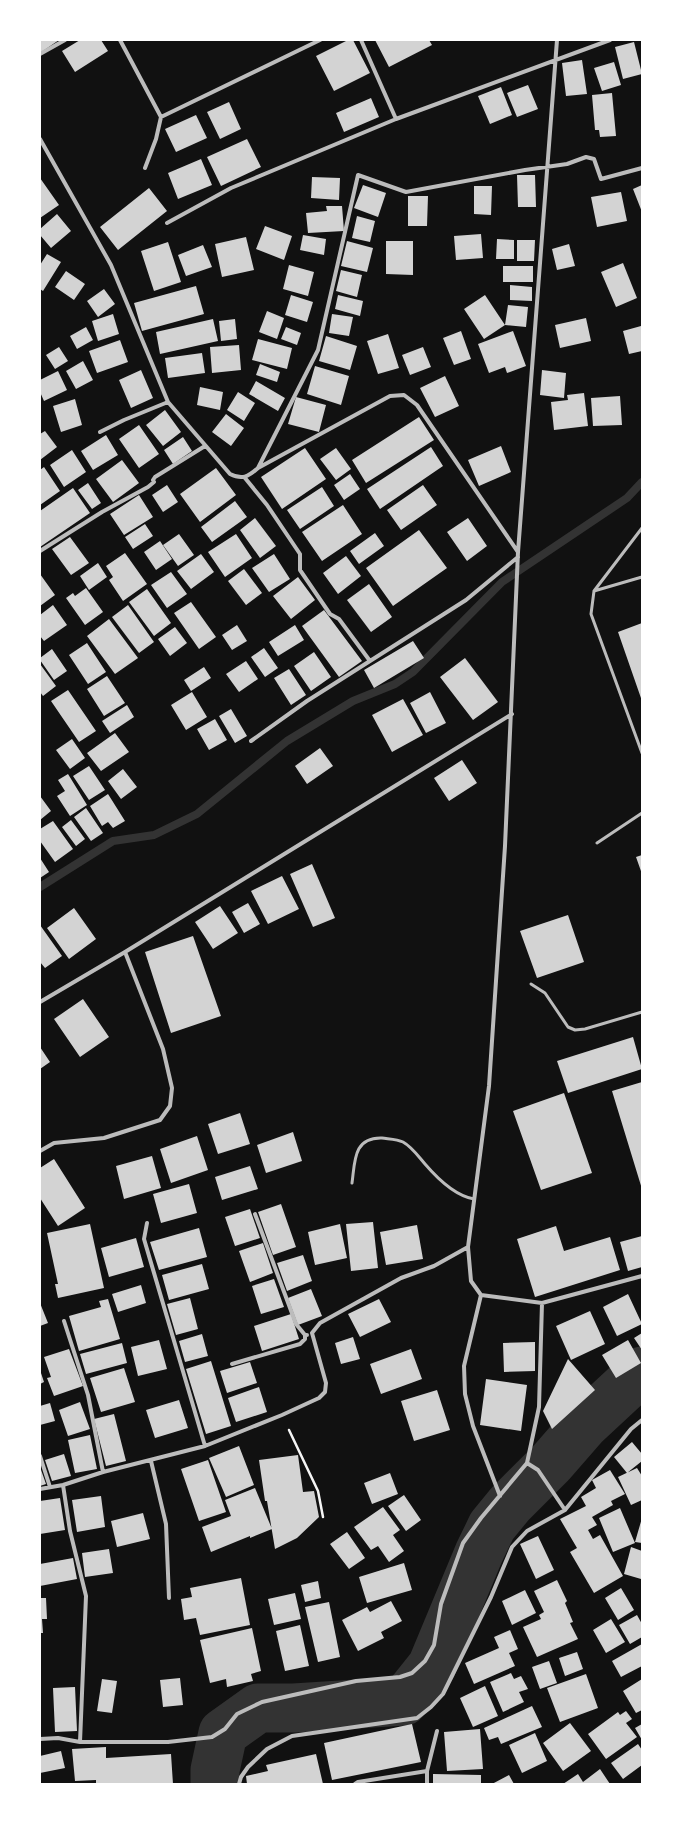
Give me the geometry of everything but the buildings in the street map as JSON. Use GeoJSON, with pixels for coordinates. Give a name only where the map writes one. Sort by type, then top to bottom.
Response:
{"type":"FeatureCollection","features":[{"type":"Feature","properties":{"kind":"street"},"geometry":{"type":"LineString","coordinates":[[40,54],[65,40]]}},
{"type":"Feature","properties":{"kind":"street"},"geometry":{"type":"LineString","coordinates":[[120,40],[161,117],[156,139],[145,168]]}},
{"type":"Feature","properties":{"kind":"street"},"geometry":{"type":"LineString","coordinates":[[161,117],[320,40]]}},
{"type":"Feature","properties":{"kind":"street"},"geometry":{"type":"LineString","coordinates":[[361,40],[396,119]]}},
{"type":"Feature","properties":{"kind":"street"},"geometry":{"type":"LineString","coordinates":[[557,40],[518,556],[505,846],[489,1086],[468,1247],[471,1281],[481,1295],[542,1304],[642,1276]]}},
{"type":"Feature","properties":{"kind":"street"},"geometry":{"type":"LineString","coordinates":[[167,223],[231,188],[396,119],[610,40]]}},
{"type":"Feature","properties":{"kind":"street"},"geometry":{"type":"LineString","coordinates":[[40,139],[111,265],[168,402],[230,474],[238,478],[248,477],[258,468],[390,396],[404,395],[417,404],[518,556]]}},
{"type":"Feature","properties":{"kind":"street"},"geometry":{"type":"LineString","coordinates":[[258,468],[318,350],[358,175],[406,192],[567,164],[586,157],[594,159],[601,179],[642,168]]}},
{"type":"Feature","properties":{"kind":"street"},"geometry":{"type":"LineString","coordinates":[[100,432],[124,420],[168,402]]}},
{"type":"Feature","properties":{"kind":"street"},"geometry":{"type":"LineString","coordinates":[[40,551],[102,512],[153,484],[155,477],[205,446]]}},
{"type":"Feature","properties":{"kind":"street"},"geometry":{"type":"LineString","coordinates":[[245,478],[267,505],[300,554],[300,570],[330,614],[339,619],[370,661]]}},
{"type":"Feature","properties":{"kind":"street"},"geometry":{"type":"LineString","coordinates":[[251,741],[307,701],[466,600],[518,556]]}},
{"type":"Feature","properties":{"kind":"street"},"geometry":{"type":"LineString","coordinates":[[40,1002],[125,952],[512,714]]}},
{"type":"Feature","properties":{"kind":"street"},"geometry":{"type":"LineString","coordinates":[[40,1151],[54,1143],[104,1138],[160,1120],[170,1106],[172,1088],[163,1049],[125,952]]}},
{"type":"Feature","properties":{"kind":"street"},"geometry":{"type":"LineString","coordinates":[[255,1214],[296,1324],[305,1335]]}},
{"type":"Feature","properties":{"kind":"street"},"geometry":{"type":"LineString","coordinates":[[147,1222],[144,1240],[205,1446]]}},
{"type":"Feature","properties":{"kind":"street"},"geometry":{"type":"LineString","coordinates":[[305,1335],[312,1334],[320,1323],[401,1278],[434,1266],[468,1247]]}},
{"type":"Feature","properties":{"kind":"street"},"geometry":{"type":"LineString","coordinates":[[481,1295],[464,1366],[465,1394],[472,1426],[500,1496]]}},
{"type":"Feature","properties":{"kind":"street"},"geometry":{"type":"LineString","coordinates":[[40,1740],[58,1738],[80,1742],[168,1742],[212,1737],[225,1729],[237,1714],[262,1702],[356,1680],[400,1678],[412,1674],[425,1661],[434,1645],[441,1604],[463,1543],[527,1463],[539,1407],[542,1304]]}},
{"type":"Feature","properties":{"kind":"street"},"geometry":{"type":"LineString","coordinates":[[64,1321],[88,1395],[103,1472]]}},
{"type":"Feature","properties":{"kind":"street"},"geometry":{"type":"LineString","coordinates":[[40,1489],[63,1485],[103,1472],[205,1446],[282,1415],[319,1398],[325,1392],[326,1383],[312,1334]]}},
{"type":"Feature","properties":{"kind":"street"},"geometry":{"type":"LineString","coordinates":[[232,1364],[300,1344],[305,1339],[305,1335]]}},
{"type":"Feature","properties":{"kind":"street"},"geometry":{"type":"LineString","coordinates":[[239,1784],[241,1777],[248,1767],[267,1749],[292,1736],[417,1718],[432,1707],[446,1688],[491,1597],[512,1547],[527,1531],[565,1510],[631,1429],[642,1420]]}},
{"type":"Feature","properties":{"kind":"street"},"geometry":{"type":"LineString","coordinates":[[40,1456],[50,1487]]}},
{"type":"Feature","properties":{"kind":"street"},"geometry":{"type":"LineString","coordinates":[[151,1461],[166,1524],[169,1598]]}},
{"type":"Feature","properties":{"kind":"street"},"geometry":{"type":"LineString","coordinates":[[527,1463],[538,1470],[565,1510]]}},
{"type":"Feature","properties":{"kind":"street"},"geometry":{"type":"LineString","coordinates":[[63,1485],[70,1531],[86,1596],[80,1742]]}},
{"type":"Feature","properties":{"kind":"street"},"geometry":{"type":"LineString","coordinates":[[427,1784],[427,1771],[437,1731]]}},
{"type":"Feature","properties":{"kind":"street"},"geometry":{"type":"LineString","coordinates":[[354,1784],[358,1782],[427,1771]]}},
{"type":"Feature","properties":{"kind":"lane"},"geometry":{"type":"LineString","coordinates":[[642,528],[594,591],[591,614],[642,753]]}},
{"type":"Feature","properties":{"kind":"lane"},"geometry":{"type":"LineString","coordinates":[[594,591],[642,577]]}},
{"type":"Feature","properties":{"kind":"lane"},"geometry":{"type":"LineString","coordinates":[[597,843],[642,813]]}},
{"type":"Feature","properties":{"kind":"lane"},"geometry":{"type":"LineString","coordinates":[[531,984],[545,993],[568,1027],[575,1030],[592,1028],[642,1012]]}},
{"type":"Feature","properties":{"kind":"lane"},"geometry":{"type":"LineString","coordinates":[[352,1183],[356,1155],[359,1147],[365,1142],[376,1138],[390,1139],[402,1142],[413,1150],[439,1179],[466,1198],[474,1199]]}},
{"type":"Feature","properties":{"kind":"path"},"geometry":{"type":"LineString","coordinates":[[282,1415],[318,1491],[323,1517]]}},
{"type":"Feature","properties":{"kind":"waterway"},"geometry":{"type":"LineString","coordinates":[[40,887],[113,841],[154,835],[197,814],[287,741],[353,701],[395,684],[413,672],[502,582],[627,498],[642,482]]}},
{"type":"Feature","properties":{"kind":"waterway"},"geometry":{"type":"LineString","coordinates":[[215,1784],[215,1770],[223,1733],[258,1708],[294,1708],[404,1701],[432,1666],[479,1553],[492,1526],[510,1504],[551,1463],[585,1424],[642,1371]]}}]}
